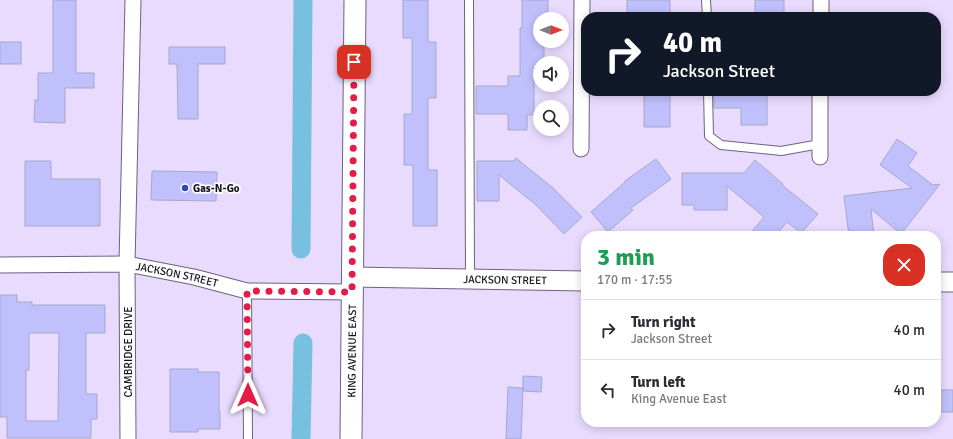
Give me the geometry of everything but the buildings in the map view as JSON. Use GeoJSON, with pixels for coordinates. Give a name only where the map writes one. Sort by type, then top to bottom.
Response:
{"type":"FeatureCollection","features":[{"type":"Feature","properties":{"kind":"main road","name":"KING AVENUE EAST"},"geometry":{"type":"LineString","coordinates":[[351,439],[355,0]]}},
{"type":"Feature","properties":{"kind":"street","name":"CAMBRIDGE DRIVE"},"geometry":{"type":"LineString","coordinates":[[128,439],[127,264],[133,0]]}},
{"type":"Feature","properties":{"kind":"street"},"geometry":{"type":"LineString","coordinates":[[582,0],[582,12]]}},
{"type":"Feature","properties":{"kind":"street"},"geometry":{"type":"LineString","coordinates":[[820,0],[820,12]]}},
{"type":"Feature","properties":{"kind":"street"},"geometry":{"type":"LineString","coordinates":[[580,149],[581,74]]}},
{"type":"Feature","properties":{"kind":"street"},"geometry":{"type":"LineString","coordinates":[[820,96],[820,150]]}},
{"type":"Feature","properties":{"kind":"street","name":"JACKSON STREET"},"geometry":{"type":"LineString","coordinates":[[0,265],[127,264],[194,277],[247,291],[470,279],[581,281]]}},
{"type":"Feature","properties":{"kind":"street"},"geometry":{"type":"LineString","coordinates":[[941,282],[953,282]]}},
{"type":"Feature","properties":{"kind":"lane"},"geometry":{"type":"LineString","coordinates":[[469,0],[470,279]]}},
{"type":"Feature","properties":{"kind":"lane"},"geometry":{"type":"LineString","coordinates":[[706,0],[707,12]]}},
{"type":"Feature","properties":{"kind":"lane"},"geometry":{"type":"LineString","coordinates":[[708,96],[709,136],[721,145],[781,151],[820,150]]}},
{"type":"Feature","properties":{"kind":"lane"},"geometry":{"type":"LineString","coordinates":[[247,291],[248,439]]}},
{"type":"Feature","properties":{"kind":"waterway"},"geometry":{"type":"LineString","coordinates":[[301,249],[303,0]]}},
{"type":"Feature","properties":{"kind":"waterway"},"geometry":{"type":"LineString","coordinates":[[301,439],[303,343]]}},
{"type":"Feature","properties":{"kind":"place","name":"Gas-N-Go"},"geometry":{"type":"Point","coordinates":[185,188]}},
{"type":"Feature","properties":{"kind":"route"},"geometry":{"type":"LineString","coordinates":[[248,395],[247,291],[352,292],[354,62]]}}]}
